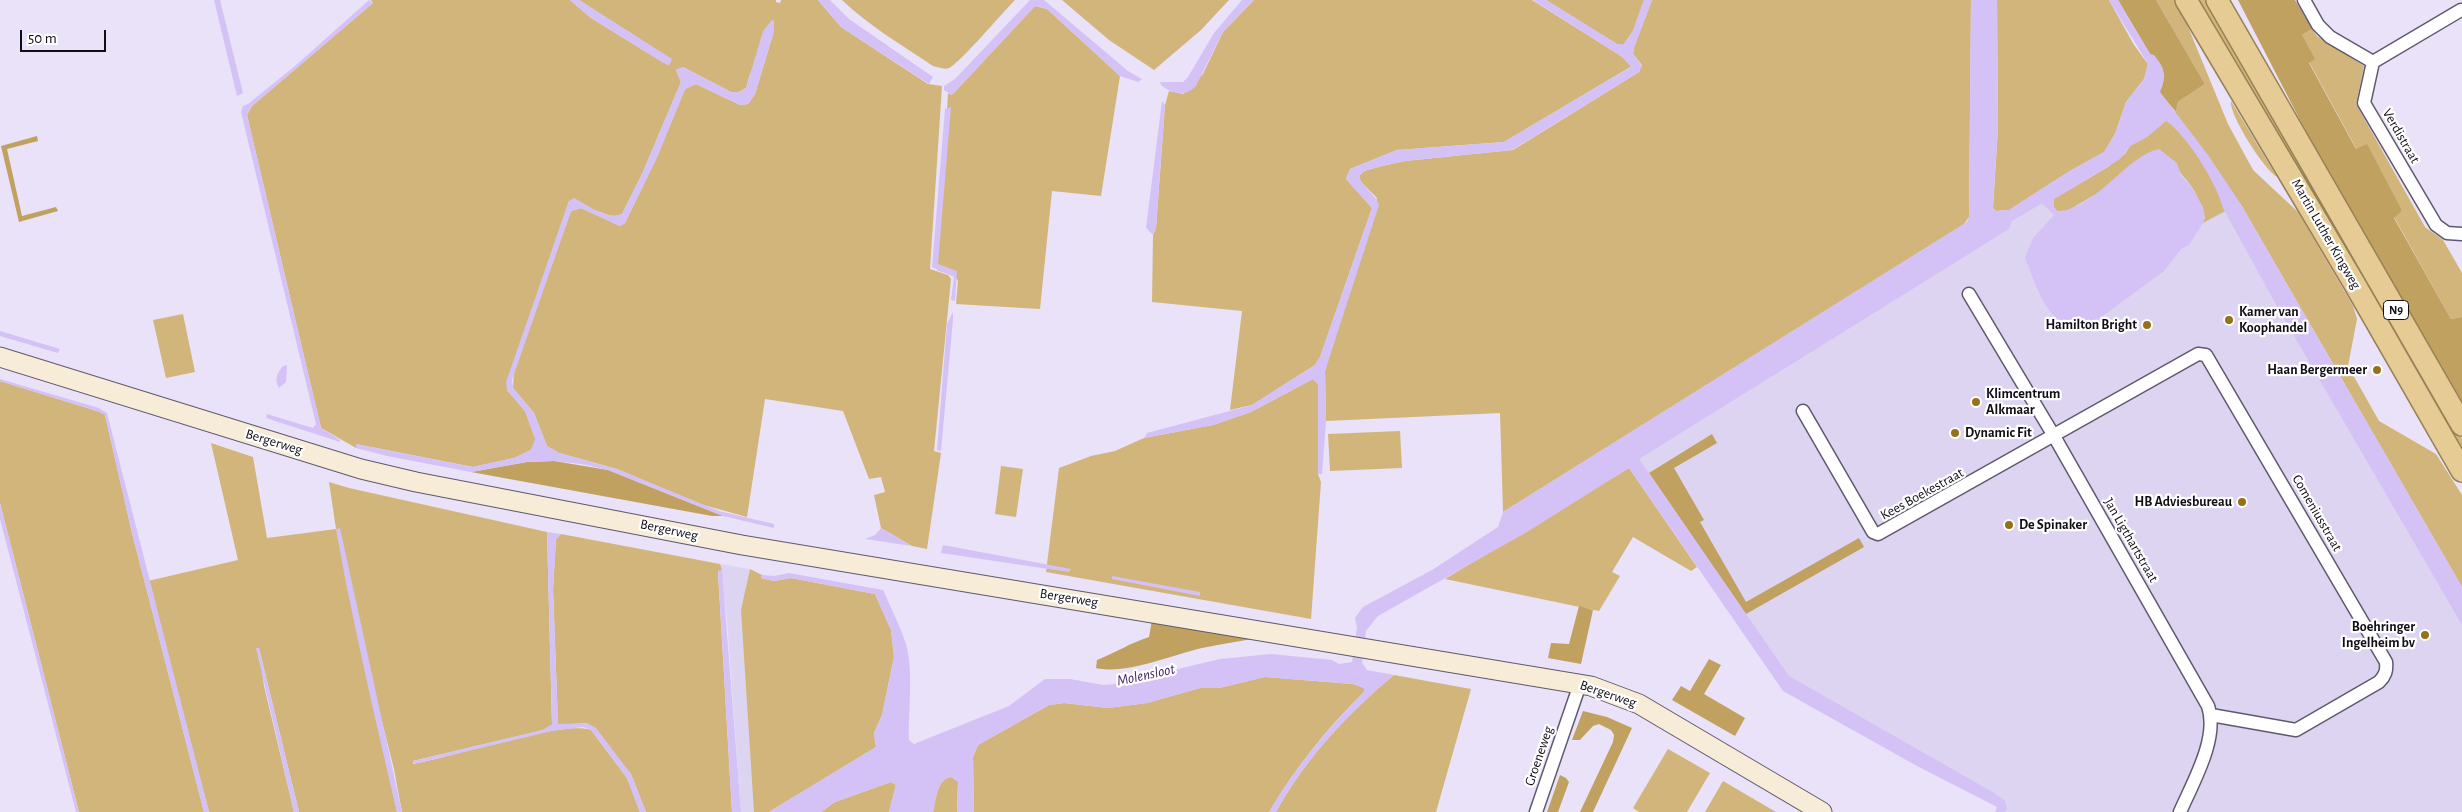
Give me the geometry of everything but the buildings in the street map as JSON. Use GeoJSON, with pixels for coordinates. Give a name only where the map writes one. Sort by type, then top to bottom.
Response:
{"type":"FeatureCollection","features":[{"type":"Feature","properties":{"kind":"highway","name":"Martin Luther Kingweg"},"geometry":{"type":"LineString","coordinates":[[2186,0],[2354,283],[2461,469]]}},
{"type":"Feature","properties":{"kind":"highway","name":"Martin Luther Kingweg"},"geometry":{"type":"LineString","coordinates":[[2217,0],[2462,425]]}},
{"type":"Feature","properties":{"kind":"highway","name":"N9"},"geometry":{"type":"LineString","coordinates":[[2354,283],[2364,323]]}},
{"type":"Feature","properties":{"kind":"highway","name":"N9"},"geometry":{"type":"LineString","coordinates":[[2429,441],[2461,469]]}},
{"type":"Feature","properties":{"kind":"main road","name":"Bergerweg"},"geometry":{"type":"LineString","coordinates":[[0,357],[361,469],[416,482],[742,545],[1359,646],[1575,698],[1611,692],[1639,704],[1822,812]]}},
{"type":"Feature","properties":{"kind":"street"},"geometry":{"type":"LineString","coordinates":[[2304,0],[2318,25],[2330,37],[2373,62],[2460,7]]}},
{"type":"Feature","properties":{"kind":"street","name":"Verdistraat"},"geometry":{"type":"LineString","coordinates":[[2373,62],[2364,102],[2436,225],[2442,231],[2454,235],[2462,234]]}},
{"type":"Feature","properties":{"kind":"street","name":"Jan Ligthartstraat"},"geometry":{"type":"LineString","coordinates":[[1969,294],[2054,436],[2195,681],[2211,715]]}},
{"type":"Feature","properties":{"kind":"street","name":"Comeniusstraat"},"geometry":{"type":"LineString","coordinates":[[2054,436],[2198,354],[2206,354],[2386,662],[2386,673],[2379,682],[2296,730],[2211,715]]}},
{"type":"Feature","properties":{"kind":"street","name":"Kees Boekestraat"},"geometry":{"type":"LineString","coordinates":[[1803,411],[1873,532],[1878,534],[2054,436]]}},
{"type":"Feature","properties":{"kind":"street","name":"Groeneweg"},"geometry":{"type":"LineString","coordinates":[[1536,812],[1575,698]]}},
{"type":"Feature","properties":{"kind":"street"},"geometry":{"type":"LineString","coordinates":[[2180,812],[2210,736],[2211,715]]}},
{"type":"Feature","properties":{"kind":"shaded area"},"geometry":{"type":"Polygon","coordinates":[[[214,0],[220,0],[243,93],[237,96],[214,0]]]}},
{"type":"Feature","properties":{"kind":"shaded area"},"geometry":{"type":"Polygon","coordinates":[[[369,0],[373,3],[252,106],[247,115],[321,428],[340,440],[340,442],[266,418],[267,414],[313,428],[316,424],[241,112],[243,106],[295,66],[369,0]]]}},
{"type":"Feature","properties":{"kind":"shaded area"},"geometry":{"type":"Polygon","coordinates":[[[371,0],[570,0],[591,18],[664,63],[670,63],[671,59],[579,0],[776,0],[776,2],[780,3],[781,0],[818,0],[841,27],[928,84],[942,86],[930,269],[948,275],[951,279],[934,451],[941,453],[927,549],[912,546],[881,528],[874,495],[885,492],[881,477],[869,479],[843,411],[765,399],[747,517],[700,504],[617,469],[559,453],[547,446],[534,413],[513,388],[514,371],[571,211],[581,208],[620,226],[625,223],[657,157],[685,89],[696,84],[740,105],[748,104],[755,94],[774,31],[750,74],[746,88],[739,92],[731,92],[683,67],[676,70],[681,82],[642,174],[622,214],[614,217],[569,201],[507,382],[507,390],[525,411],[536,439],[531,450],[514,458],[473,467],[356,444],[356,448],[321,428],[247,115],[252,106],[373,3],[371,0]]]}},
{"type":"Feature","properties":{"kind":"shaded area"},"geometry":{"type":"Polygon","coordinates":[[[570,0],[579,0],[672,59],[669,66],[591,18],[570,0]]]}},
{"type":"Feature","properties":{"kind":"shaded area"},"geometry":{"type":"Polygon","coordinates":[[[818,0],[830,0],[849,19],[933,77],[929,84],[841,27],[818,0]]]}},
{"type":"Feature","properties":{"kind":"shaded area"},"geometry":{"type":"Polygon","coordinates":[[[842,0],[1015,0],[955,64],[945,69],[933,66],[874,27],[842,0]]]}},
{"type":"Feature","properties":{"kind":"shaded area"},"geometry":{"type":"Polygon","coordinates":[[[1030,0],[1044,0],[1128,71],[1142,79],[1138,82],[1120,76],[1047,9],[1035,6],[952,95],[944,90],[944,86],[955,79],[1030,0]]]}},
{"type":"Feature","properties":{"kind":"shaded area"},"geometry":{"type":"Polygon","coordinates":[[[1062,0],[1229,0],[1201,30],[1154,70],[1109,40],[1062,0]]]}},
{"type":"Feature","properties":{"kind":"shaded area"},"geometry":{"type":"Polygon","coordinates":[[[1242,0],[1254,0],[1223,32],[1196,86],[1187,92],[1178,93],[1161,85],[1160,82],[1183,82],[1188,77],[1214,33],[1242,0]]]}},
{"type":"Feature","properties":{"kind":"shaded area"},"geometry":{"type":"Polygon","coordinates":[[[1254,0],[1532,0],[1621,56],[1632,66],[1504,142],[1397,150],[1350,169],[1346,179],[1372,208],[1320,357],[1315,365],[1252,405],[1230,410],[1242,311],[1152,302],[1153,235],[1156,228],[1165,105],[1169,91],[1183,94],[1203,74],[1223,32],[1254,0]]]}},
{"type":"Feature","properties":{"kind":"shaded area"},"geometry":{"type":"Polygon","coordinates":[[[1533,0],[1546,0],[1617,44],[1624,44],[1633,31],[1644,0],[1652,0],[1633,54],[1642,66],[1639,72],[1512,150],[1405,161],[1364,171],[1359,176],[1379,205],[1325,371],[1326,421],[1322,474],[1318,474],[1318,384],[1313,379],[1251,412],[1213,425],[1144,438],[1147,433],[1252,405],[1315,365],[1320,357],[1372,208],[1346,179],[1350,169],[1397,150],[1504,142],[1631,67],[1621,56],[1533,0]]]}},
{"type":"Feature","properties":{"kind":"shaded area"},"geometry":{"type":"Polygon","coordinates":[[[1546,0],[1644,0],[1633,31],[1624,44],[1617,44],[1546,0]]]}},
{"type":"Feature","properties":{"kind":"shaded area"},"geometry":{"type":"Polygon","coordinates":[[[1652,0],[1971,0],[1969,217],[1964,224],[1503,512],[1500,413],[1326,421],[1325,371],[1377,198],[1361,182],[1359,176],[1364,171],[1405,161],[1513,150],[1639,72],[1642,65],[1633,54],[1634,47],[1652,0]]]}},
{"type":"Feature","properties":{"kind":"shaded area"},"geometry":{"type":"Polygon","coordinates":[[[1971,0],[1997,0],[1998,127],[1993,208],[1996,211],[2009,210],[2068,172],[2104,152],[2115,134],[2126,102],[2144,79],[2148,64],[2109,0],[2118,0],[2150,54],[2154,55],[2162,68],[2164,77],[2160,92],[2208,155],[2240,203],[2462,587],[2462,625],[2279,310],[2223,208],[2215,186],[2208,174],[2192,148],[2166,121],[2147,137],[2130,146],[2120,159],[2054,199],[2054,207],[2057,211],[2070,209],[2084,203],[2135,161],[2147,153],[2159,149],[2177,163],[2181,176],[2191,186],[2203,207],[2205,217],[2203,223],[2189,245],[2182,248],[2164,271],[2096,321],[2076,330],[2065,325],[2056,319],[2049,310],[2038,290],[2025,258],[2033,238],[2054,215],[2041,204],[2012,221],[2009,229],[1639,459],[1789,676],[1996,794],[2005,801],[2007,808],[2005,812],[1995,812],[1997,807],[1917,766],[1783,691],[1629,468],[1527,532],[1378,616],[1366,631],[1362,663],[1367,670],[1394,675],[1344,721],[1314,755],[1276,812],[1269,812],[1301,764],[1325,734],[1364,692],[1364,688],[1353,684],[1265,677],[1219,688],[1200,688],[1147,703],[1108,708],[1064,703],[1049,705],[978,745],[973,757],[974,812],[957,812],[958,782],[951,777],[946,779],[940,786],[933,812],[889,812],[896,785],[891,782],[835,802],[821,812],[769,812],[876,747],[874,733],[882,715],[894,657],[891,630],[875,594],[791,578],[774,581],[761,578],[762,575],[774,576],[789,573],[883,590],[906,644],[910,667],[909,740],[914,744],[1009,706],[1045,679],[1070,679],[1103,685],[1115,684],[1220,659],[1271,654],[1332,660],[1339,664],[1352,662],[1357,628],[1355,618],[1363,607],[1432,570],[1498,527],[1503,512],[1967,222],[1969,217],[1971,0]]]}},
{"type":"Feature","properties":{"kind":"shaded area"},"geometry":{"type":"Polygon","coordinates":[[[1997,0],[2109,0],[2134,45],[2148,64],[2144,79],[2126,102],[2115,134],[2104,152],[2068,172],[2009,210],[1996,211],[1993,208],[1998,127],[1997,0]]]}},
{"type":"Feature","properties":{"kind":"shaded area"},"geometry":{"type":"Polygon","coordinates":[[[2118,0],[2156,0],[2205,84],[2178,102],[2176,112],[2159,92],[2164,76],[2159,62],[2150,54],[2118,0]]]}},
{"type":"Feature","properties":{"kind":"shaded area"},"geometry":{"type":"Polygon","coordinates":[[[2156,0],[2177,0],[2228,124],[2253,170],[2298,212],[2353,306],[2357,319],[2348,366],[2379,421],[2436,454],[2462,495],[2462,587],[2240,203],[2203,223],[2205,217],[2198,198],[2176,163],[2096,194],[2067,211],[2057,211],[2054,207],[2054,199],[2108,167],[2125,154],[2130,146],[2147,137],[2176,112],[2178,102],[2205,84],[2156,0]]]}},
{"type":"Feature","properties":{"kind":"shaded area"},"geometry":{"type":"Polygon","coordinates":[[[2193,0],[2210,0],[2462,439],[2462,456],[2193,0]]]}},
{"type":"Feature","properties":{"kind":"shaded area"},"geometry":{"type":"Polygon","coordinates":[[[2238,0],[2295,0],[2312,29],[2302,35],[2315,59],[2309,63],[2356,149],[2367,144],[2401,208],[2401,212],[2394,218],[2451,319],[2462,317],[2462,411],[2347,211],[2238,0]]]}},
{"type":"Feature","properties":{"kind":"shaded area"},"geometry":{"type":"Polygon","coordinates":[[[1035,6],[1047,9],[1120,76],[1101,196],[1052,191],[1040,309],[956,304],[958,281],[955,276],[937,270],[948,93],[952,95],[1035,6]]]}},
{"type":"Feature","properties":{"kind":"shaded area"},"geometry":{"type":"Polygon","coordinates":[[[772,20],[774,21],[774,31],[755,94],[748,104],[740,105],[696,84],[685,89],[657,157],[625,223],[620,226],[581,208],[571,211],[512,380],[513,388],[534,413],[547,446],[559,453],[617,469],[719,511],[774,524],[774,528],[723,516],[608,470],[581,464],[554,461],[527,462],[471,472],[356,448],[356,444],[472,467],[514,458],[531,450],[535,439],[525,411],[507,390],[506,382],[569,201],[574,198],[591,208],[609,215],[622,214],[642,174],[681,82],[676,70],[683,67],[731,92],[739,92],[746,88],[763,31],[772,20]]]}},
{"type":"Feature","properties":{"kind":"shaded area"},"geometry":{"type":"Polygon","coordinates":[[[2312,29],[2317,36],[2364,66],[2356,104],[2425,227],[2443,240],[2462,273],[2462,317],[2451,319],[2394,217],[2401,212],[2401,208],[2367,145],[2357,150],[2309,62],[2302,35],[2312,29]]]}},
{"type":"Feature","properties":{"kind":"shaded area"},"geometry":{"type":"Polygon","coordinates":[[[1162,101],[1165,105],[1156,228],[1153,235],[1146,228],[1162,101]]]}},
{"type":"Feature","properties":{"kind":"shaded area"},"geometry":{"type":"Polygon","coordinates":[[[2231,101],[2277,177],[2264,164],[2248,141],[2236,118],[2231,101]]]}},
{"type":"Feature","properties":{"kind":"shaded area"},"geometry":{"type":"Polygon","coordinates":[[[951,107],[938,264],[957,271],[955,301],[951,300],[954,277],[932,267],[945,109],[951,107]]]}},
{"type":"Feature","properties":{"kind":"shaded area"},"geometry":{"type":"Polygon","coordinates":[[[2166,107],[2462,601],[2462,812],[1998,812],[2001,805],[1786,686],[1625,454],[2166,107]]]}},
{"type":"Feature","properties":{"kind":"shaded area"},"geometry":{"type":"Polygon","coordinates":[[[37,136],[38,141],[7,149],[22,216],[56,207],[58,211],[19,222],[1,146],[37,136]]]}},
{"type":"Feature","properties":{"kind":"shaded area"},"geometry":{"type":"Polygon","coordinates":[[[953,312],[941,451],[937,450],[947,324],[953,312]]]}},
{"type":"Feature","properties":{"kind":"shaded area"},"geometry":{"type":"Polygon","coordinates":[[[183,314],[195,372],[166,378],[153,320],[183,314]]]}},
{"type":"Feature","properties":{"kind":"shaded area"},"geometry":{"type":"Polygon","coordinates":[[[0,331],[60,349],[58,353],[0,336],[0,331]]]}},
{"type":"Feature","properties":{"kind":"shaded area"},"geometry":{"type":"Polygon","coordinates":[[[287,365],[286,382],[279,388],[276,379],[283,366],[287,365]]]}},
{"type":"Feature","properties":{"kind":"shaded area"},"geometry":{"type":"Polygon","coordinates":[[[0,379],[99,408],[107,413],[209,812],[204,812],[132,533],[105,415],[0,381],[0,379]]]}},
{"type":"Feature","properties":{"kind":"shaded area"},"geometry":{"type":"Polygon","coordinates":[[[1313,379],[1318,384],[1318,474],[1321,482],[1311,619],[1046,572],[1059,468],[1091,456],[1115,451],[1144,438],[1213,425],[1251,412],[1313,379]]]}},
{"type":"Feature","properties":{"kind":"shaded area"},"geometry":{"type":"Polygon","coordinates":[[[0,381],[105,415],[132,533],[204,812],[79,812],[0,503],[0,381]]]}},
{"type":"Feature","properties":{"kind":"shaded area"},"geometry":{"type":"Polygon","coordinates":[[[1400,431],[1402,468],[1330,471],[1328,434],[1400,431]]]}},
{"type":"Feature","properties":{"kind":"shaded area"},"geometry":{"type":"Polygon","coordinates":[[[1712,434],[1717,443],[1674,468],[1704,520],[1700,522],[1746,602],[1859,538],[1864,547],[1746,614],[1649,473],[1712,434]]]}},
{"type":"Feature","properties":{"kind":"shaded area"},"geometry":{"type":"Polygon","coordinates":[[[211,443],[253,457],[267,538],[336,529],[329,482],[547,532],[552,725],[543,730],[413,761],[413,764],[556,730],[577,728],[591,730],[627,778],[640,812],[402,812],[394,769],[343,568],[397,812],[299,812],[259,648],[264,686],[294,812],[209,812],[148,581],[238,560],[211,443]]]}},
{"type":"Feature","properties":{"kind":"shaded area"},"geometry":{"type":"Polygon","coordinates":[[[554,461],[608,470],[723,516],[712,516],[471,472],[527,462],[554,461]]]}},
{"type":"Feature","properties":{"kind":"shaded area"},"geometry":{"type":"Polygon","coordinates":[[[1001,466],[1023,469],[1016,517],[995,514],[1001,466]]]}},
{"type":"Feature","properties":{"kind":"shaded area"},"geometry":{"type":"Polygon","coordinates":[[[1629,468],[1697,567],[1691,571],[1633,537],[1612,572],[1620,576],[1599,611],[1445,579],[1629,468]]]}},
{"type":"Feature","properties":{"kind":"shaded area"},"geometry":{"type":"Polygon","coordinates":[[[0,503],[79,812],[76,812],[0,519],[0,503]]]}},
{"type":"Feature","properties":{"kind":"shaded area"},"geometry":{"type":"Polygon","coordinates":[[[340,528],[402,812],[397,812],[365,671],[336,529],[340,528]]]}},
{"type":"Feature","properties":{"kind":"shaded area"},"geometry":{"type":"Polygon","coordinates":[[[881,528],[912,546],[865,539],[875,535],[881,528]]]}},
{"type":"Feature","properties":{"kind":"shaded area"},"geometry":{"type":"Polygon","coordinates":[[[547,532],[561,534],[556,540],[553,589],[558,724],[587,723],[596,728],[631,774],[646,812],[640,812],[627,778],[591,730],[583,727],[552,731],[414,764],[413,761],[543,730],[552,724],[547,532]]]}},
{"type":"Feature","properties":{"kind":"shaded area"},"geometry":{"type":"Polygon","coordinates":[[[561,534],[720,564],[722,570],[718,572],[732,812],[646,812],[631,774],[587,723],[558,725],[553,589],[556,539],[561,534]]]}},
{"type":"Feature","properties":{"kind":"shaded area"},"geometry":{"type":"Polygon","coordinates":[[[943,545],[1071,569],[1069,572],[941,553],[943,545]]]}},
{"type":"Feature","properties":{"kind":"shaded area"},"geometry":{"type":"Polygon","coordinates":[[[720,564],[750,569],[746,587],[756,812],[741,812],[727,620],[720,564]]]}},
{"type":"Feature","properties":{"kind":"shaded area"},"geometry":{"type":"Polygon","coordinates":[[[750,569],[762,575],[761,578],[774,581],[791,578],[875,594],[891,630],[894,657],[882,715],[874,733],[876,747],[769,812],[754,812],[741,610],[750,569]]]}},
{"type":"Feature","properties":{"kind":"shaded area"},"geometry":{"type":"Polygon","coordinates":[[[722,570],[741,812],[732,812],[718,571],[722,570]]]}},
{"type":"Feature","properties":{"kind":"shaded area"},"geometry":{"type":"Polygon","coordinates":[[[1112,576],[1200,592],[1200,596],[1112,579],[1112,576]]]}},
{"type":"Feature","properties":{"kind":"shaded area"},"geometry":{"type":"Polygon","coordinates":[[[1579,606],[1593,610],[1581,664],[1548,658],[1551,643],[1569,644],[1579,606]]]}},
{"type":"Feature","properties":{"kind":"shaded area"},"geometry":{"type":"Polygon","coordinates":[[[1152,620],[1259,638],[1202,648],[1135,667],[1121,669],[1096,668],[1097,660],[1149,637],[1152,620]]]}},
{"type":"Feature","properties":{"kind":"shaded area"},"geometry":{"type":"Polygon","coordinates":[[[256,648],[259,648],[299,812],[294,812],[256,648]]]}},
{"type":"Feature","properties":{"kind":"shaded area"},"geometry":{"type":"Polygon","coordinates":[[[1709,659],[1721,665],[1704,694],[1745,718],[1735,736],[1672,700],[1681,686],[1690,691],[1709,659]]]}},
{"type":"Feature","properties":{"kind":"shaded area"},"geometry":{"type":"Polygon","coordinates":[[[1394,675],[1471,689],[1436,812],[1276,812],[1314,755],[1360,705],[1394,675]]]}},
{"type":"Feature","properties":{"kind":"shaded area"},"geometry":{"type":"Polygon","coordinates":[[[1265,677],[1353,684],[1364,688],[1364,692],[1338,719],[1301,764],[1269,812],[974,812],[973,757],[978,745],[1049,705],[1064,703],[1108,708],[1147,703],[1200,688],[1219,688],[1265,677]]]}},
{"type":"Feature","properties":{"kind":"shaded area"},"geometry":{"type":"Polygon","coordinates":[[[1583,711],[1607,717],[1632,728],[1593,812],[1580,812],[1613,742],[1614,735],[1611,730],[1599,724],[1593,726],[1580,740],[1572,740],[1583,711]]]}},
{"type":"Feature","properties":{"kind":"shaded area"},"geometry":{"type":"Polygon","coordinates":[[[1668,749],[1710,773],[1687,812],[1639,812],[1633,808],[1668,749]]]}},
{"type":"Feature","properties":{"kind":"shaded area"},"geometry":{"type":"Polygon","coordinates":[[[1560,775],[1569,782],[1558,812],[1547,812],[1560,775]]]}},
{"type":"Feature","properties":{"kind":"shaded area"},"geometry":{"type":"Polygon","coordinates":[[[951,777],[958,781],[957,812],[933,812],[940,786],[946,779],[951,777]]]}},
{"type":"Feature","properties":{"kind":"shaded area"},"geometry":{"type":"Polygon","coordinates":[[[1723,781],[1776,812],[1705,812],[1723,781]]]}},
{"type":"Feature","properties":{"kind":"shaded area"},"geometry":{"type":"Polygon","coordinates":[[[891,782],[896,785],[889,812],[821,812],[835,802],[891,782]]]}},
{"type":"Feature","properties":{"kind":"place","name":"Kamer van Koophandel"},"geometry":{"type":"Point","coordinates":[2229,320]}},
{"type":"Feature","properties":{"kind":"place","name":"Hamilton Bright"},"geometry":{"type":"Point","coordinates":[2147,325]}},
{"type":"Feature","properties":{"kind":"place","name":"Haan Bergermeer"},"geometry":{"type":"Point","coordinates":[2377,370]}},
{"type":"Feature","properties":{"kind":"place","name":"Klimcentrum Alkmaar"},"geometry":{"type":"Point","coordinates":[1976,402]}},
{"type":"Feature","properties":{"kind":"place","name":"Dynamic Fit"},"geometry":{"type":"Point","coordinates":[1955,433]}},
{"type":"Feature","properties":{"kind":"place","name":"HB Adviesbureau"},"geometry":{"type":"Point","coordinates":[2242,502]}},
{"type":"Feature","properties":{"kind":"place","name":"De Spinaker"},"geometry":{"type":"Point","coordinates":[2009,525]}},
{"type":"Feature","properties":{"kind":"place","name":"Boehringer Ingelheim bv"},"geometry":{"type":"Point","coordinates":[2425,635]}},
{"type":"Feature","properties":{"kind":"water label","name":"Molensloot"},"geometry":{"type":"Point","coordinates":[1146,675]}}]}
